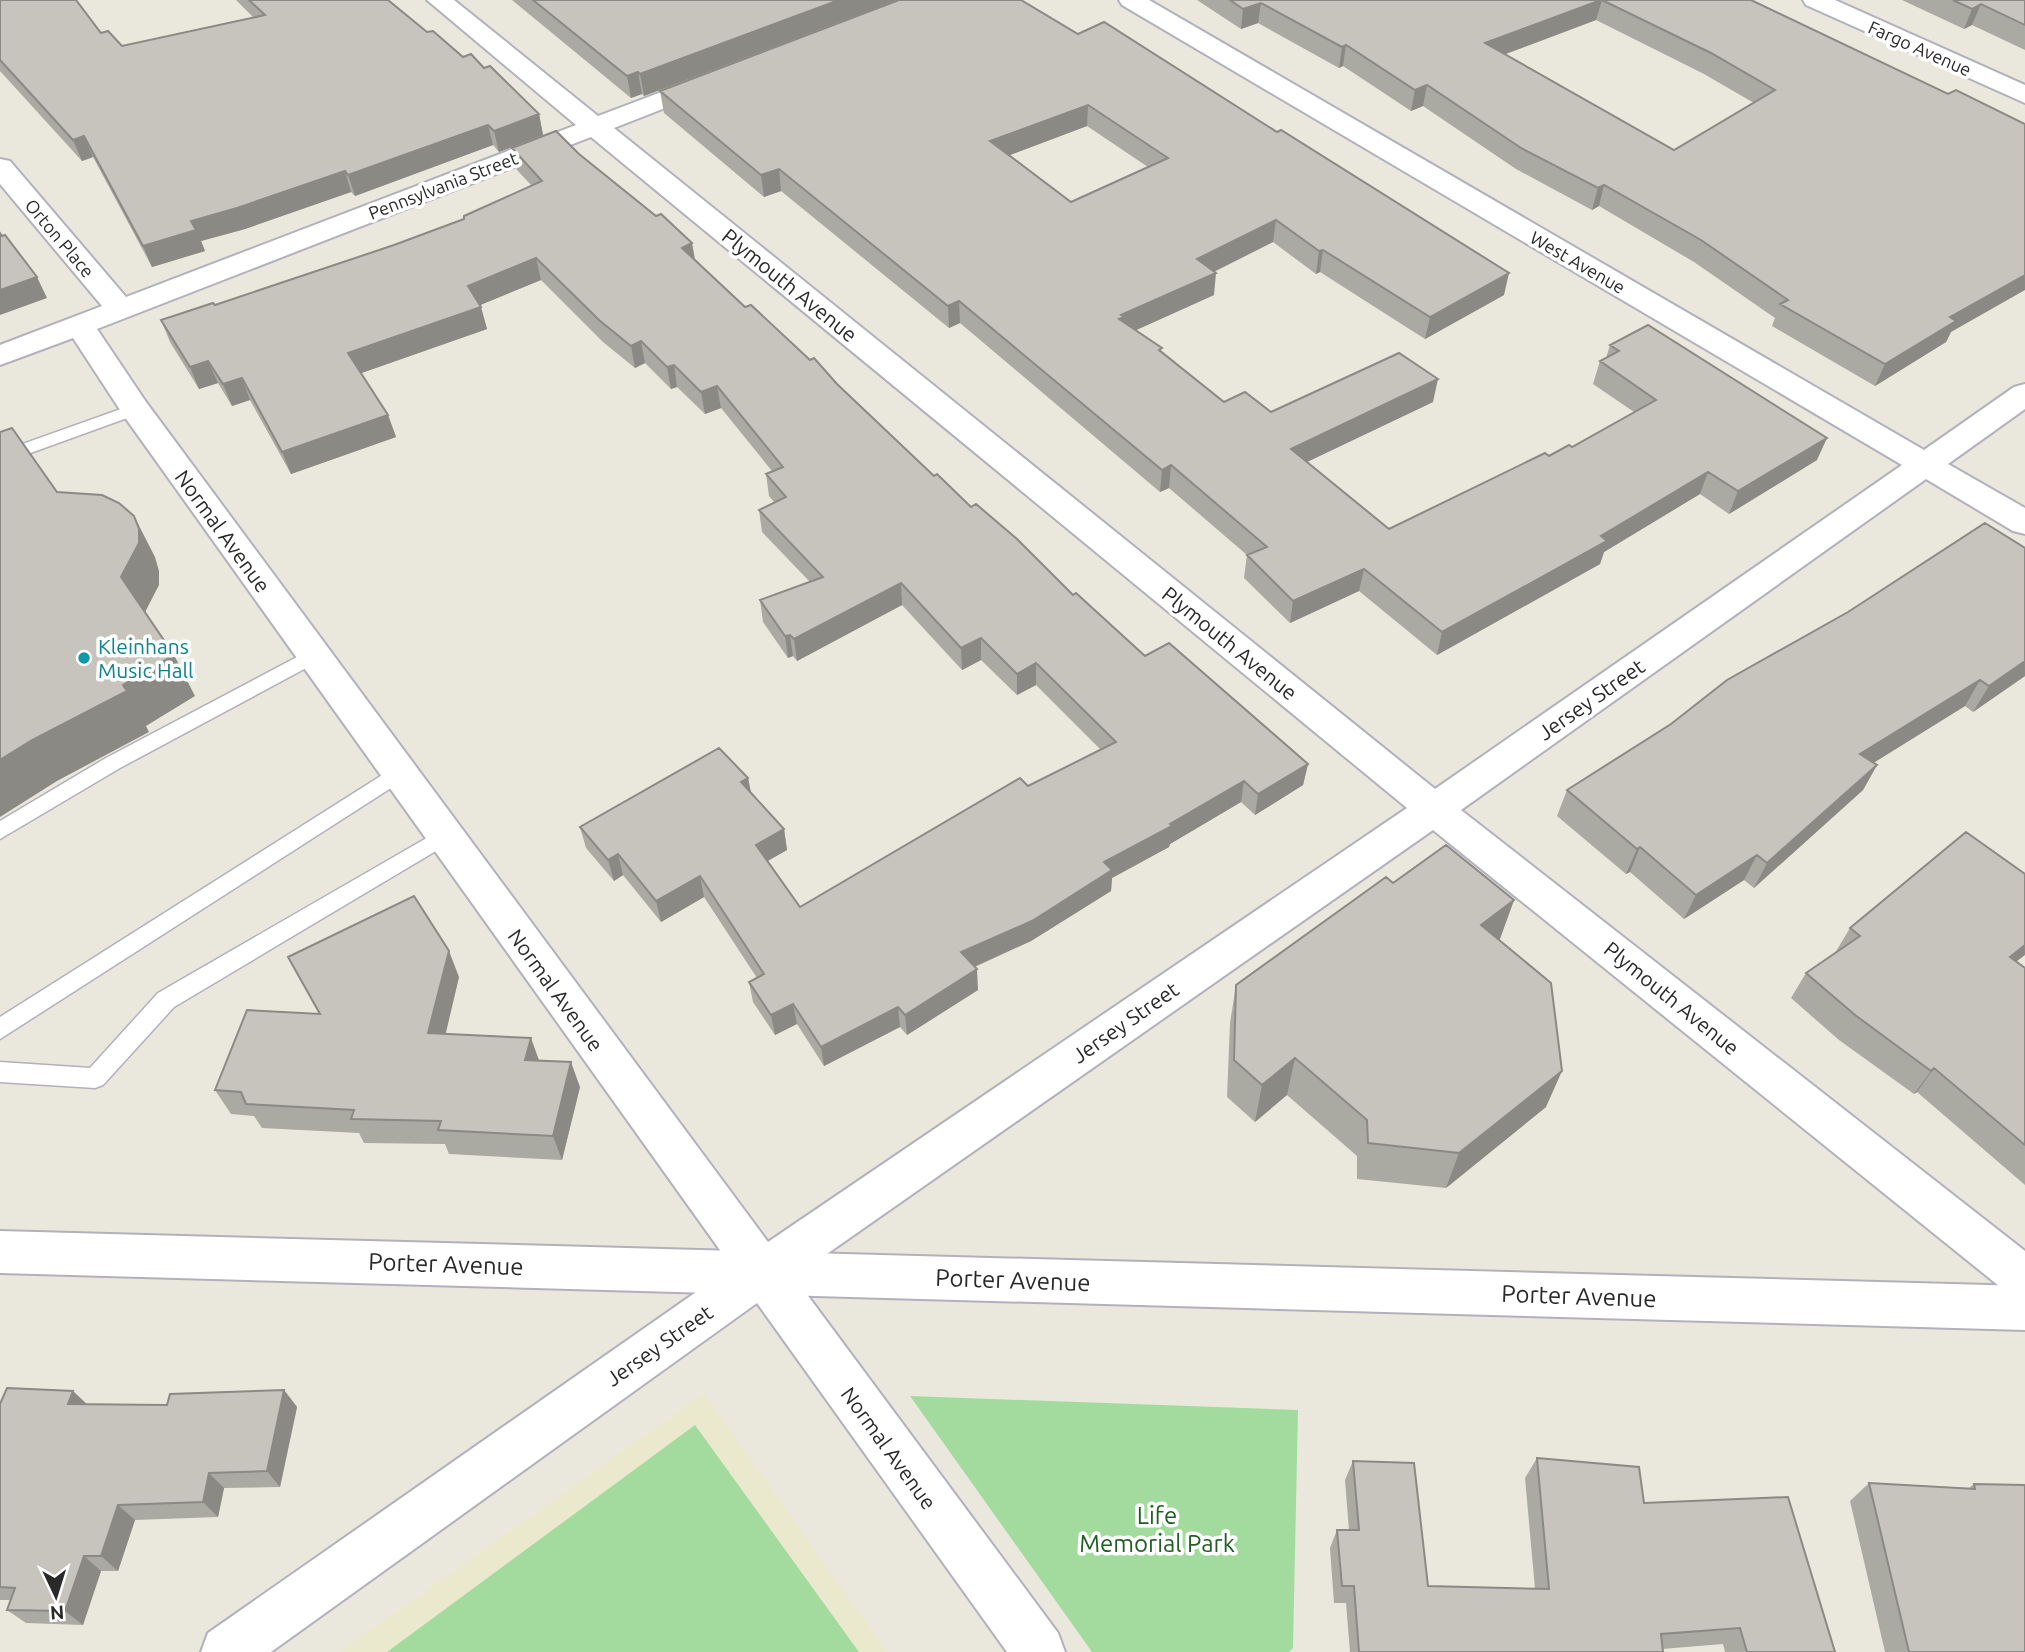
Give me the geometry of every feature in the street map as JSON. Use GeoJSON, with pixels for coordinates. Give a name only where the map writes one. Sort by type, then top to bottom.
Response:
{"type":"FeatureCollection","features":[{"type":"Feature","properties":{"kind":"street","name":"Plymouth Avenue"},"geometry":{"type":"LineString","coordinates":[[439,0],[1434,809],[2025,1279]]}},
{"type":"Feature","properties":{"kind":"street","name":"West Avenue"},"geometry":{"type":"LineString","coordinates":[[1131,0],[2025,523]]}},
{"type":"Feature","properties":{"kind":"street","name":"Fargo Avenue"},"geometry":{"type":"LineString","coordinates":[[1815,0],[2025,95]]}},
{"type":"Feature","properties":{"kind":"street","name":"Pennsylvania Street"},"geometry":{"type":"LineString","coordinates":[[0,356],[735,73]]}},
{"type":"Feature","properties":{"kind":"street","name":"Orton Place"},"geometry":{"type":"LineString","coordinates":[[0,167],[120,308]]}},
{"type":"Feature","properties":{"kind":"street","name":"Normal Avenue"},"geometry":{"type":"LineString","coordinates":[[79,324],[135,409],[398,773],[1039,1652]]}},
{"type":"Feature","properties":{"kind":"street","name":"Jersey Street"},"geometry":{"type":"LineString","coordinates":[[227,1652],[761,1273],[1434,809],[2025,394]]}},
{"type":"Feature","properties":{"kind":"street","name":"Porter Avenue"},"geometry":{"type":"LineString","coordinates":[[0,1252],[2025,1308]]}},
{"type":"Feature","properties":{"kind":"lane"},"geometry":{"type":"LineString","coordinates":[[0,458],[135,409]]}},
{"type":"Feature","properties":{"kind":"lane"},"geometry":{"type":"LineString","coordinates":[[0,831],[113,762],[314,655]]}},
{"type":"Feature","properties":{"kind":"lane"},"geometry":{"type":"LineString","coordinates":[[0,1029],[398,773]]}},
{"type":"Feature","properties":{"kind":"lane"},"geometry":{"type":"LineString","coordinates":[[0,1072],[95,1078],[166,1000],[444,836]]}},
{"type":"Feature","properties":{"kind":"shaded area"},"geometry":{"type":"Polygon","coordinates":[[[704,1393],[887,1652],[339,1652],[704,1393]]]}},
{"type":"Feature","properties":{"kind":"green space","name":"Life Memorial Park"},"geometry":{"type":"Polygon","coordinates":[[[910,1396],[1298,1410],[1293,1648],[1289,1652],[1092,1652],[910,1396]]]}},
{"type":"Feature","properties":{"kind":"green space"},"geometry":{"type":"Polygon","coordinates":[[[695,1425],[859,1652],[387,1652],[695,1425]]]}},
{"type":"Feature","properties":{"kind":"building"},"geometry":{"type":"Polygon","coordinates":[[[0,0],[76,0],[101,33],[108,31],[122,46],[265,15],[249,0],[388,0],[427,32],[433,31],[463,57],[471,54],[484,68],[490,66],[539,114],[494,131],[488,125],[348,175],[345,171],[191,221],[196,230],[143,246],[84,136],[73,140],[0,60],[0,0]]]}},
{"type":"Feature","properties":{"kind":"building"},"geometry":{"type":"Polygon","coordinates":[[[533,0],[839,0],[640,74],[638,72],[627,76],[533,0]]]}},
{"type":"Feature","properties":{"kind":"building"},"geometry":{"type":"Polygon","coordinates":[[[899,0],[1021,0],[1078,34],[1104,22],[1277,132],[1281,130],[1509,273],[1430,317],[1323,250],[1319,251],[1276,220],[1197,259],[1216,273],[1121,315],[1124,317],[1119,319],[1162,348],[1159,350],[1224,402],[1245,392],[1271,412],[1399,353],[1438,379],[1291,449],[1389,529],[1545,453],[1549,456],[1569,445],[1572,447],[1656,400],[1600,361],[1619,351],[1610,345],[1648,325],[1827,438],[1738,491],[1708,472],[1601,536],[1607,541],[1442,632],[1364,569],[1293,601],[1247,555],[1267,547],[1171,465],[1162,470],[959,301],[948,306],[779,169],[761,175],[660,91],[899,0]],[[1088,105],[990,141],[1071,202],[1168,158],[1088,105]]]}},
{"type":"Feature","properties":{"kind":"building"},"geometry":{"type":"Polygon","coordinates":[[[1230,0],[1601,0],[1485,43],[1674,150],[1775,90],[1711,53],[1602,0],[1751,0],[1948,94],[1956,90],[2025,124],[2025,275],[1950,317],[1956,321],[1885,364],[1780,304],[1788,300],[1701,240],[1604,185],[1598,188],[1521,148],[1427,85],[1415,90],[1346,45],[1342,47],[1261,3],[1243,9],[1230,0]]]}},
{"type":"Feature","properties":{"kind":"building"},"geometry":{"type":"Polygon","coordinates":[[[1953,0],[2025,0],[2025,25],[1981,4],[1972,9],[1953,0]]]}},
{"type":"Feature","properties":{"kind":"building"},"geometry":{"type":"Polygon","coordinates":[[[556,131],[579,154],[656,216],[661,214],[692,243],[682,248],[745,307],[751,305],[810,360],[814,358],[837,384],[934,476],[937,474],[971,507],[976,504],[1017,539],[1073,595],[1076,593],[1145,656],[1169,643],[1308,764],[1258,794],[1244,781],[1170,824],[1172,826],[1104,862],[1112,870],[1032,921],[961,952],[977,969],[905,1015],[898,1007],[821,1047],[793,1004],[771,1015],[749,982],[764,974],[700,876],[656,901],[618,854],[608,860],[580,827],[719,748],[748,778],[741,782],[784,829],[756,845],[800,907],[1020,778],[1028,786],[1116,742],[1036,663],[1017,674],[981,638],[961,648],[901,583],[794,639],[790,635],[785,636],[760,600],[823,577],[759,510],[786,497],[766,474],[783,467],[717,386],[701,392],[674,365],[667,367],[641,341],[631,346],[599,320],[536,258],[468,286],[481,307],[348,353],[388,415],[282,452],[242,378],[223,384],[208,361],[190,367],[161,320],[213,303],[215,305],[464,219],[464,216],[542,181],[512,148],[556,131]]]}},
{"type":"Feature","properties":{"kind":"building"},"geometry":{"type":"Polygon","coordinates":[[[0,233],[5,235],[37,277],[0,290],[0,233]]]}},
{"type":"Feature","properties":{"kind":"building","name":"Kleinhans Music Hall"},"geometry":{"type":"Polygon","coordinates":[[[12,428],[57,492],[102,495],[119,503],[134,516],[139,529],[139,543],[121,577],[174,655],[123,685],[127,691],[32,740],[0,760],[0,432],[12,428]]]}},
{"type":"Feature","properties":{"kind":"building"},"geometry":{"type":"Polygon","coordinates":[[[1985,523],[2025,548],[2025,661],[1989,686],[1980,680],[1860,754],[1877,765],[1767,863],[1757,855],[1696,895],[1567,790],[1671,724],[1727,680],[1848,612],[1985,523]]]}},
{"type":"Feature","properties":{"kind":"building"},"geometry":{"type":"Polygon","coordinates":[[[1966,832],[2025,874],[2025,945],[2010,957],[2025,968],[2025,1145],[1934,1068],[1931,1071],[1855,1015],[1806,973],[1860,936],[1850,928],[1966,832]]]}},
{"type":"Feature","properties":{"kind":"building"},"geometry":{"type":"Polygon","coordinates":[[[1446,845],[1514,900],[1481,925],[1551,983],[1562,1071],[1459,1153],[1368,1143],[1367,1120],[1295,1058],[1262,1085],[1234,1060],[1236,985],[1386,877],[1393,883],[1446,845]]]}},
{"type":"Feature","properties":{"kind":"building"},"geometry":{"type":"Polygon","coordinates":[[[414,896],[449,951],[428,1033],[531,1038],[525,1060],[571,1062],[553,1136],[438,1130],[441,1121],[351,1119],[354,1110],[246,1104],[241,1092],[215,1090],[247,1010],[320,1014],[288,957],[414,896]]]}},
{"type":"Feature","properties":{"kind":"building"},"geometry":{"type":"Polygon","coordinates":[[[7,1388],[73,1391],[68,1404],[167,1405],[170,1394],[284,1390],[267,1471],[209,1473],[203,1502],[118,1505],[101,1556],[84,1556],[65,1611],[7,1610],[15,1588],[0,1587],[0,1404],[7,1388]]]}},
{"type":"Feature","properties":{"kind":"building"},"geometry":{"type":"Polygon","coordinates":[[[1537,1458],[1639,1467],[1644,1503],[1788,1497],[1835,1652],[1747,1652],[1740,1628],[1661,1634],[1663,1652],[1359,1652],[1354,1586],[1342,1586],[1337,1530],[1359,1530],[1353,1461],[1414,1463],[1428,1586],[1549,1589],[1537,1458]]]}},
{"type":"Feature","properties":{"kind":"building"},"geometry":{"type":"Polygon","coordinates":[[[1869,1483],[1975,1489],[1974,1484],[2025,1485],[2025,1652],[1909,1652],[1869,1483]]]}},
{"type":"Feature","properties":{"kind":"place","name":"Kleinhans Music Hall"},"geometry":{"type":"Point","coordinates":[84,658]}}]}
